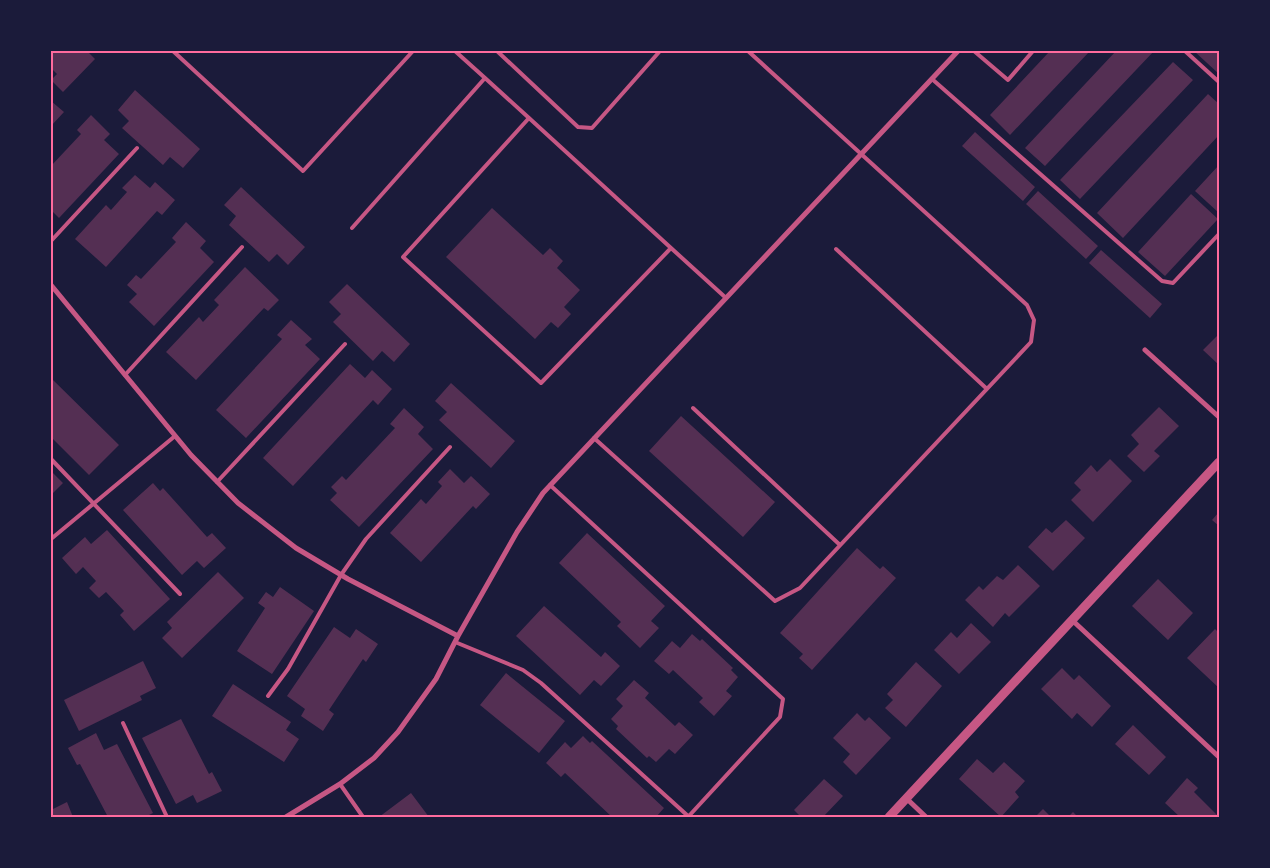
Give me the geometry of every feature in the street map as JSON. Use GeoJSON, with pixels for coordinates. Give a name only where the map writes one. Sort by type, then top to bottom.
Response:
{"type":"FeatureCollection","features":[{"type":"Feature","properties":{"kind":"street"},"geometry":{"type":"LineString","coordinates":[[286,817],[340,784],[374,758],[398,732],[436,679],[517,532],[550,485],[958,51]]}},
{"type":"Feature","properties":{"kind":"street"},"geometry":{"type":"LineString","coordinates":[[51,285],[175,436],[238,503],[296,548],[341,575],[458,636]]}},
{"type":"Feature","properties":{"kind":"street"},"geometry":{"type":"LineString","coordinates":[[1146,350],[1219,416]]}},
{"type":"Feature","properties":{"kind":"street"},"geometry":{"type":"LineString","coordinates":[[889,817],[1219,462]]}},
{"type":"Feature","properties":{"kind":"street"},"geometry":{"type":"LineString","coordinates":[[1072,620],[1219,757]]}},
{"type":"Feature","properties":{"kind":"street"},"geometry":{"type":"LineString","coordinates":[[906,798],[926,817]]}},
{"type":"Feature","properties":{"kind":"lane"},"geometry":{"type":"LineString","coordinates":[[173,51],[303,171],[413,51]]}},
{"type":"Feature","properties":{"kind":"lane"},"geometry":{"type":"LineString","coordinates":[[454,51],[726,298]]}},
{"type":"Feature","properties":{"kind":"lane"},"geometry":{"type":"LineString","coordinates":[[497,51],[578,127],[586,129],[592,128],[660,51]]}},
{"type":"Feature","properties":{"kind":"lane"},"geometry":{"type":"LineString","coordinates":[[594,438],[775,601],[800,588],[1031,342],[1034,320],[1027,304],[860,155],[748,51]]}},
{"type":"Feature","properties":{"kind":"lane"},"geometry":{"type":"LineString","coordinates":[[974,51],[1008,80],[1033,51]]}},
{"type":"Feature","properties":{"kind":"lane"},"geometry":{"type":"LineString","coordinates":[[1185,51],[1219,82]]}},
{"type":"Feature","properties":{"kind":"lane"},"geometry":{"type":"LineString","coordinates":[[352,228],[485,78]]}},
{"type":"Feature","properties":{"kind":"lane"},"geometry":{"type":"LineString","coordinates":[[932,79],[1162,281],[1173,283],[1219,234]]}},
{"type":"Feature","properties":{"kind":"lane"},"geometry":{"type":"LineString","coordinates":[[529,118],[403,257],[541,383],[671,248]]}},
{"type":"Feature","properties":{"kind":"lane"},"geometry":{"type":"LineString","coordinates":[[51,241],[137,148]]}},
{"type":"Feature","properties":{"kind":"lane"},"geometry":{"type":"LineString","coordinates":[[125,375],[242,247]]}},
{"type":"Feature","properties":{"kind":"lane"},"geometry":{"type":"LineString","coordinates":[[836,249],[987,389]]}},
{"type":"Feature","properties":{"kind":"lane"},"geometry":{"type":"LineString","coordinates":[[217,482],[345,344]]}},
{"type":"Feature","properties":{"kind":"lane"},"geometry":{"type":"LineString","coordinates":[[693,408],[840,545]]}},
{"type":"Feature","properties":{"kind":"lane"},"geometry":{"type":"LineString","coordinates":[[51,539],[175,436]]}},
{"type":"Feature","properties":{"kind":"lane"},"geometry":{"type":"LineString","coordinates":[[268,696],[288,669],[341,575],[366,538],[450,447]]}},
{"type":"Feature","properties":{"kind":"lane"},"geometry":{"type":"LineString","coordinates":[[51,459],[180,594]]}},
{"type":"Feature","properties":{"kind":"lane"},"geometry":{"type":"LineString","coordinates":[[455,642],[524,670],[541,683],[688,817],[780,717],[783,699],[550,485]]}},
{"type":"Feature","properties":{"kind":"lane"},"geometry":{"type":"LineString","coordinates":[[122,723],[167,817]]}},
{"type":"Feature","properties":{"kind":"lane"},"geometry":{"type":"LineString","coordinates":[[340,784],[363,817]]}},
{"type":"Feature","properties":{"kind":"building"},"geometry":{"type":"Polygon","coordinates":[[[51,51],[87,51],[95,59],[63,92],[51,80],[57,74],[51,68],[51,51]]]}},
{"type":"Feature","properties":{"kind":"building"},"geometry":{"type":"Polygon","coordinates":[[[1050,51],[1090,51],[1010,135],[990,115],[1050,51]]]}},
{"type":"Feature","properties":{"kind":"building"},"geometry":{"type":"Polygon","coordinates":[[[1116,51],[1154,51],[1045,166],[1025,148],[1116,51]]]}},
{"type":"Feature","properties":{"kind":"building"},"geometry":{"type":"Polygon","coordinates":[[[1194,51],[1219,51],[1219,74],[1194,51]]]}},
{"type":"Feature","properties":{"kind":"building"},"geometry":{"type":"Polygon","coordinates":[[[1173,62],[1193,80],[1080,199],[1060,180],[1173,62]]]}},
{"type":"Feature","properties":{"kind":"building"},"geometry":{"type":"Polygon","coordinates":[[[135,90],[200,149],[183,168],[170,157],[163,165],[122,128],[129,121],[118,110],[135,90]]]}},
{"type":"Feature","properties":{"kind":"building"},"geometry":{"type":"Polygon","coordinates":[[[1208,94],[1219,104],[1219,135],[1123,238],[1097,213],[1208,94]]]}},
{"type":"Feature","properties":{"kind":"building"},"geometry":{"type":"Polygon","coordinates":[[[51,101],[64,112],[51,126],[51,101]]]}},
{"type":"Feature","properties":{"kind":"building"},"geometry":{"type":"Polygon","coordinates":[[[91,115],[110,134],[104,140],[119,154],[59,218],[51,210],[51,166],[81,134],[77,130],[91,115]]]}},
{"type":"Feature","properties":{"kind":"building"},"geometry":{"type":"Polygon","coordinates":[[[975,132],[1035,187],[1023,201],[962,146],[975,132]]]}},
{"type":"Feature","properties":{"kind":"building"},"geometry":{"type":"Polygon","coordinates":[[[1219,165],[1219,213],[1195,191],[1219,165]]]}},
{"type":"Feature","properties":{"kind":"building"},"geometry":{"type":"Polygon","coordinates":[[[135,175],[150,188],[155,182],[175,200],[162,215],[157,211],[106,267],[75,239],[106,205],[111,210],[127,192],[122,188],[135,175]]]}},
{"type":"Feature","properties":{"kind":"building"},"geometry":{"type":"Polygon","coordinates":[[[241,187],[305,247],[288,265],[277,254],[269,262],[229,225],[236,216],[224,205],[241,187]]]}},
{"type":"Feature","properties":{"kind":"building"},"geometry":{"type":"Polygon","coordinates":[[[1038,191],[1098,246],[1086,259],[1026,204],[1038,191]]]}},
{"type":"Feature","properties":{"kind":"building"},"geometry":{"type":"Polygon","coordinates":[[[1191,194],[1218,219],[1165,276],[1138,252],[1191,194]]]}},
{"type":"Feature","properties":{"kind":"building"},"geometry":{"type":"Polygon","coordinates":[[[492,208],[543,255],[550,248],[563,261],[557,268],[580,290],[564,307],[571,314],[558,328],[551,322],[535,339],[446,257],[492,208]]]}},
{"type":"Feature","properties":{"kind":"building"},"geometry":{"type":"Polygon","coordinates":[[[186,222],[206,241],[200,248],[214,262],[154,326],[129,302],[137,294],[127,285],[136,275],[141,279],[176,242],[172,238],[186,222]]]}},
{"type":"Feature","properties":{"kind":"building"},"geometry":{"type":"Polygon","coordinates":[[[1101,250],[1162,304],[1150,318],[1089,263],[1101,250]]]}},
{"type":"Feature","properties":{"kind":"building"},"geometry":{"type":"Polygon","coordinates":[[[245,267],[279,300],[268,311],[264,308],[196,380],[166,352],[199,317],[203,322],[219,305],[214,300],[245,267]]]}},
{"type":"Feature","properties":{"kind":"building"},"geometry":{"type":"Polygon","coordinates":[[[347,284],[410,344],[394,362],[382,351],[373,361],[333,322],[341,314],[329,302],[347,284]]]}},
{"type":"Feature","properties":{"kind":"building"},"geometry":{"type":"Polygon","coordinates":[[[291,320],[312,339],[305,345],[320,359],[246,438],[216,410],[282,339],[277,335],[291,320]]]}},
{"type":"Feature","properties":{"kind":"building"},"geometry":{"type":"Polygon","coordinates":[[[1219,334],[1219,365],[1203,350],[1219,334]]]}},
{"type":"Feature","properties":{"kind":"building"},"geometry":{"type":"Polygon","coordinates":[[[350,364],[365,378],[372,370],[392,389],[378,405],[373,400],[293,486],[263,458],[350,364]]]}},
{"type":"Feature","properties":{"kind":"building"},"geometry":{"type":"Polygon","coordinates":[[[51,378],[119,445],[89,475],[51,437],[51,378]]]}},
{"type":"Feature","properties":{"kind":"building"},"geometry":{"type":"Polygon","coordinates":[[[451,383],[515,441],[491,468],[439,420],[447,412],[435,401],[451,383]]]}},
{"type":"Feature","properties":{"kind":"building"},"geometry":{"type":"Polygon","coordinates":[[[1159,407],[1179,426],[1154,451],[1160,456],[1144,472],[1127,456],[1139,444],[1131,435],[1159,407]]]}},
{"type":"Feature","properties":{"kind":"building"},"geometry":{"type":"Polygon","coordinates":[[[404,408],[424,427],[418,434],[433,449],[359,527],[330,500],[337,493],[331,487],[342,476],[346,480],[395,428],[390,424],[404,408]]]}},
{"type":"Feature","properties":{"kind":"building"},"geometry":{"type":"Polygon","coordinates":[[[681,416],[775,502],[743,537],[649,451],[681,416]]]}},
{"type":"Feature","properties":{"kind":"building"},"geometry":{"type":"Polygon","coordinates":[[[1110,459],[1132,481],[1093,522],[1071,500],[1081,490],[1074,483],[1091,465],[1097,472],[1110,459]]]}},
{"type":"Feature","properties":{"kind":"building"},"geometry":{"type":"Polygon","coordinates":[[[450,469],[464,483],[471,476],[490,494],[476,509],[473,506],[421,562],[390,533],[421,499],[426,504],[442,486],[438,482],[450,469]]]}},
{"type":"Feature","properties":{"kind":"building"},"geometry":{"type":"Polygon","coordinates":[[[51,471],[63,483],[51,495],[51,471]]]}},
{"type":"Feature","properties":{"kind":"building"},"geometry":{"type":"Polygon","coordinates":[[[153,483],[160,491],[163,488],[207,537],[212,533],[226,548],[204,568],[197,561],[182,575],[123,510],[153,483]]]}},
{"type":"Feature","properties":{"kind":"building"},"geometry":{"type":"Polygon","coordinates":[[[1219,512],[1219,526],[1212,520],[1219,512]]]}},
{"type":"Feature","properties":{"kind":"building"},"geometry":{"type":"Polygon","coordinates":[[[1066,520],[1085,538],[1053,571],[1028,547],[1046,528],[1052,533],[1066,520]]]}},
{"type":"Feature","properties":{"kind":"building"},"geometry":{"type":"Polygon","coordinates":[[[107,530],[170,599],[134,631],[120,615],[124,611],[106,592],[99,598],[89,588],[96,581],[83,567],[76,574],[62,558],[85,537],[91,544],[107,530]]]}},
{"type":"Feature","properties":{"kind":"building"},"geometry":{"type":"Polygon","coordinates":[[[587,533],[665,606],[651,621],[659,628],[640,648],[617,626],[621,622],[559,563],[587,533]]]}},
{"type":"Feature","properties":{"kind":"building"},"geometry":{"type":"Polygon","coordinates":[[[857,548],[880,569],[883,566],[896,578],[812,670],[799,658],[803,654],[780,633],[857,548]]]}},
{"type":"Feature","properties":{"kind":"building"},"geometry":{"type":"Polygon","coordinates":[[[1018,565],[1040,586],[1009,617],[1005,613],[993,627],[965,600],[979,586],[983,590],[997,576],[1003,580],[1018,565]]]}},
{"type":"Feature","properties":{"kind":"building"},"geometry":{"type":"Polygon","coordinates":[[[218,572],[244,598],[182,658],[162,638],[172,628],[167,622],[218,572]]]}},
{"type":"Feature","properties":{"kind":"building"},"geometry":{"type":"Polygon","coordinates":[[[1158,579],[1193,613],[1168,640],[1132,606],[1158,579]]]}},
{"type":"Feature","properties":{"kind":"building"},"geometry":{"type":"Polygon","coordinates":[[[280,587],[314,611],[272,674],[237,651],[265,608],[258,603],[266,592],[273,597],[280,587]]]}},
{"type":"Feature","properties":{"kind":"building"},"geometry":{"type":"Polygon","coordinates":[[[544,606],[601,657],[605,652],[620,666],[601,686],[594,680],[580,695],[516,636],[544,606]]]}},
{"type":"Feature","properties":{"kind":"building"},"geometry":{"type":"Polygon","coordinates":[[[971,623],[991,642],[959,674],[934,650],[951,632],[957,638],[971,623]]]}},
{"type":"Feature","properties":{"kind":"building"},"geometry":{"type":"Polygon","coordinates":[[[334,627],[350,638],[356,629],[378,644],[366,662],[363,659],[329,710],[334,714],[323,731],[301,716],[305,709],[287,696],[334,627]]]}},
{"type":"Feature","properties":{"kind":"building"},"geometry":{"type":"Polygon","coordinates":[[[1215,629],[1219,633],[1219,688],[1187,658],[1215,629]]]}},
{"type":"Feature","properties":{"kind":"building"},"geometry":{"type":"Polygon","coordinates":[[[692,634],[700,641],[702,639],[733,668],[731,670],[738,677],[726,691],[732,696],[714,716],[699,702],[703,698],[673,670],[669,674],[654,661],[672,641],[680,648],[692,634]]]}},
{"type":"Feature","properties":{"kind":"building"},"geometry":{"type":"Polygon","coordinates":[[[143,661],[156,688],[140,696],[142,700],[79,731],[64,700],[143,661]]]}},
{"type":"Feature","properties":{"kind":"building"},"geometry":{"type":"Polygon","coordinates":[[[916,662],[942,686],[906,727],[885,708],[893,700],[887,694],[916,662]]]}},
{"type":"Feature","properties":{"kind":"building"},"geometry":{"type":"Polygon","coordinates":[[[1062,668],[1074,680],[1079,675],[1111,706],[1092,727],[1077,713],[1072,719],[1041,689],[1062,668]]]}},
{"type":"Feature","properties":{"kind":"building"},"geometry":{"type":"Polygon","coordinates":[[[506,673],[565,721],[539,753],[480,705],[506,673]]]}},
{"type":"Feature","properties":{"kind":"building"},"geometry":{"type":"Polygon","coordinates":[[[634,680],[649,693],[645,698],[675,726],[679,722],[693,735],[675,754],[669,749],[656,762],[649,756],[647,758],[616,729],[618,726],[611,719],[623,706],[616,699],[634,680]]]}},
{"type":"Feature","properties":{"kind":"building"},"geometry":{"type":"Polygon","coordinates":[[[233,684],[291,722],[286,730],[299,739],[284,762],[212,716],[233,684]]]}},
{"type":"Feature","properties":{"kind":"building"},"geometry":{"type":"Polygon","coordinates":[[[857,713],[865,721],[869,717],[891,738],[856,775],[843,762],[850,754],[833,738],[857,713]]]}},
{"type":"Feature","properties":{"kind":"building"},"geometry":{"type":"Polygon","coordinates":[[[181,719],[209,774],[212,772],[222,791],[197,803],[193,795],[176,804],[142,738],[181,719]]]}},
{"type":"Feature","properties":{"kind":"building"},"geometry":{"type":"Polygon","coordinates":[[[1133,725],[1166,757],[1149,775],[1115,744],[1133,725]]]}},
{"type":"Feature","properties":{"kind":"building"},"geometry":{"type":"Polygon","coordinates":[[[96,733],[104,750],[117,744],[153,813],[145,817],[108,817],[80,764],[77,765],[68,748],[96,733]]]}},
{"type":"Feature","properties":{"kind":"building"},"geometry":{"type":"Polygon","coordinates":[[[583,736],[590,743],[592,741],[664,808],[656,817],[612,817],[565,773],[561,777],[546,763],[565,742],[571,748],[583,736]]]}},
{"type":"Feature","properties":{"kind":"building"},"geometry":{"type":"Polygon","coordinates":[[[977,759],[993,773],[1004,762],[1025,781],[1015,792],[1019,797],[1001,817],[959,779],[977,759]]]}},
{"type":"Feature","properties":{"kind":"building"},"geometry":{"type":"Polygon","coordinates":[[[1187,778],[1198,788],[1194,792],[1219,817],[1180,817],[1165,803],[1187,778]]]}},
{"type":"Feature","properties":{"kind":"building"},"geometry":{"type":"Polygon","coordinates":[[[824,779],[843,796],[823,817],[801,817],[794,810],[824,779]]]}},
{"type":"Feature","properties":{"kind":"building"},"geometry":{"type":"Polygon","coordinates":[[[411,793],[429,817],[379,817],[411,793]]]}},
{"type":"Feature","properties":{"kind":"building"},"geometry":{"type":"Polygon","coordinates":[[[67,802],[73,817],[51,817],[51,810],[67,802]]]}},
{"type":"Feature","properties":{"kind":"building"},"geometry":{"type":"Polygon","coordinates":[[[1043,809],[1051,817],[1035,817],[1043,809]]]}},
{"type":"Feature","properties":{"kind":"building"},"geometry":{"type":"Polygon","coordinates":[[[1073,812],[1078,817],[1068,817],[1073,812]]]}}]}
